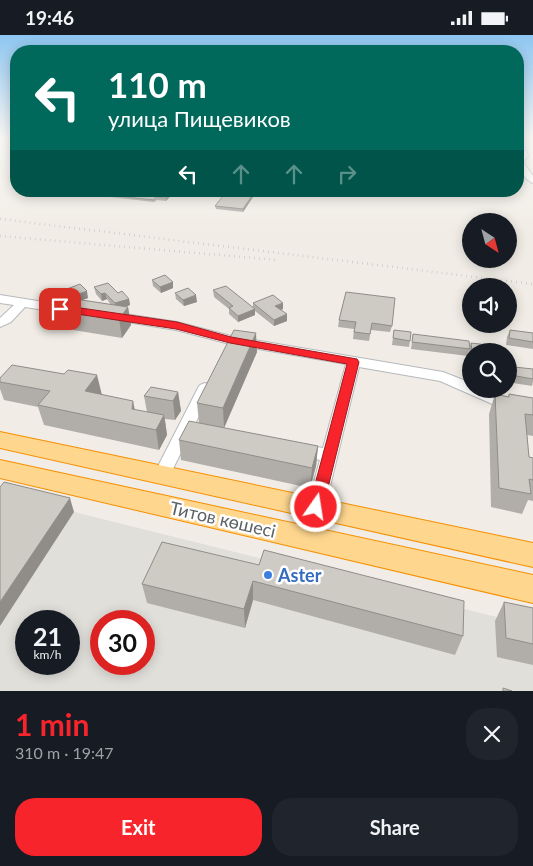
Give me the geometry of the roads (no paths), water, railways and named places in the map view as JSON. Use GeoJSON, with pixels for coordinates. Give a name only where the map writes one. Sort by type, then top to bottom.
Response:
{"type":"FeatureCollection","features":[{"type":"Feature","properties":{"kind":"highway","name":"Титов көшесі"},"geometry":{"type":"LineString","coordinates":[[3,444],[162,474],[533,555]]}},
{"type":"Feature","properties":{"kind":"highway","name":"Титов көшесі"},"geometry":{"type":"LineString","coordinates":[[0,469],[533,589]]}},
{"type":"Feature","properties":{"kind":"street"},"geometry":{"type":"LineString","coordinates":[[524,170],[533,180]]}},
{"type":"Feature","properties":{"kind":"street"},"geometry":{"type":"LineString","coordinates":[[0,299],[80,311]]}},
{"type":"Feature","properties":{"kind":"street"},"geometry":{"type":"LineString","coordinates":[[0,323],[7,319],[22,303]]}},
{"type":"Feature","properties":{"kind":"street"},"geometry":{"type":"LineString","coordinates":[[99,314],[177,326],[227,345],[353,362],[443,377],[511,406],[533,409]]}},
{"type":"Feature","properties":{"kind":"street"},"geometry":{"type":"LineString","coordinates":[[316,507],[353,362]]}},
{"type":"Feature","properties":{"kind":"street"},"geometry":{"type":"LineString","coordinates":[[162,474],[212,375]]}},
{"type":"Feature","properties":{"kind":"street"},"geometry":{"type":"LineString","coordinates":[[185,428],[223,435]]}},
{"type":"Feature","properties":{"kind":"street"},"geometry":{"type":"LineString","coordinates":[[281,446],[329,455]]}},
{"type":"Feature","properties":{"kind":"railway"},"geometry":{"type":"LineString","coordinates":[[524,177],[533,185]]}},
{"type":"Feature","properties":{"kind":"railway"},"geometry":{"type":"LineString","coordinates":[[0,219],[533,284]]}},
{"type":"Feature","properties":{"kind":"railway"},"geometry":{"type":"LineString","coordinates":[[0,236],[277,260]]}},
{"type":"Feature","properties":{"kind":"place","name":"Aster"},"geometry":{"type":"Point","coordinates":[268,575]}}]}
